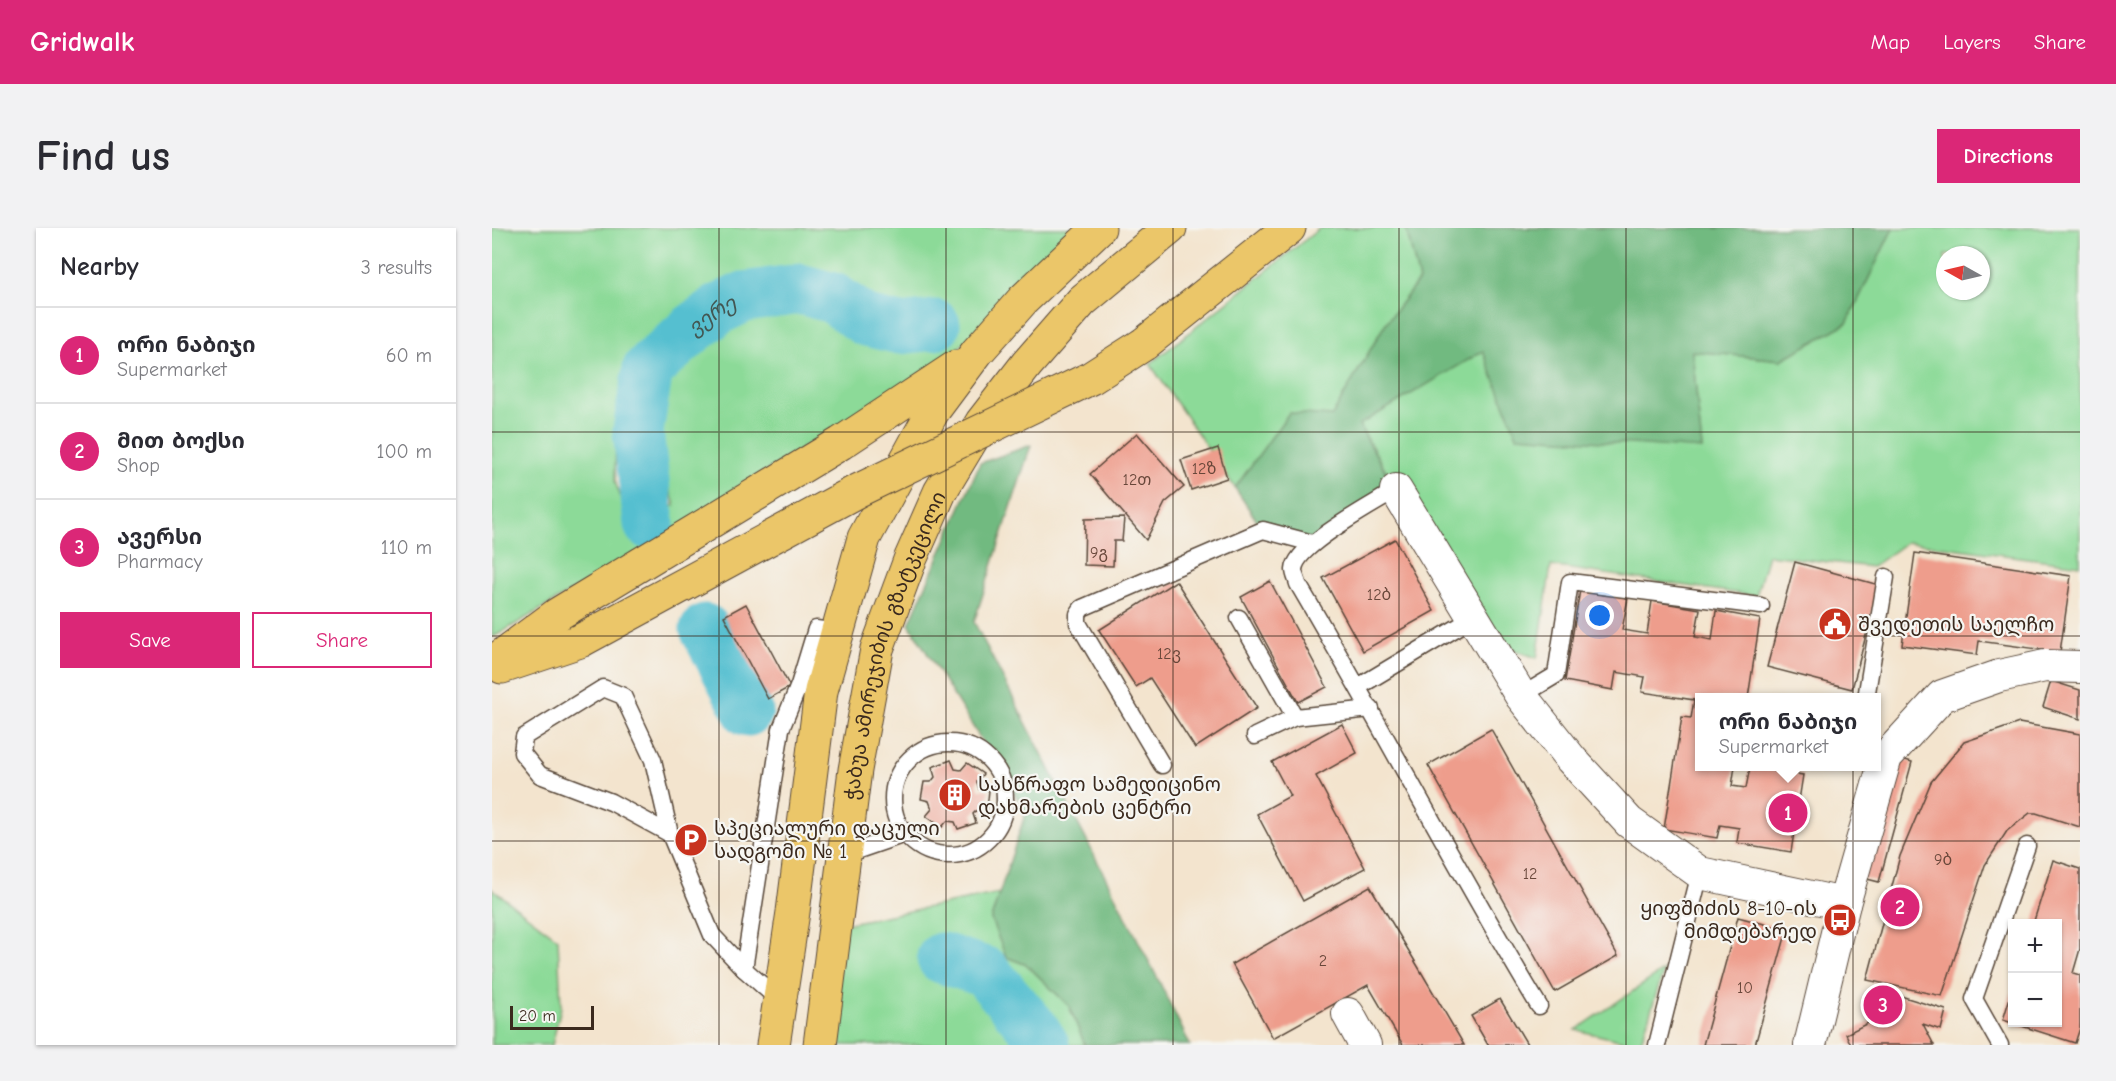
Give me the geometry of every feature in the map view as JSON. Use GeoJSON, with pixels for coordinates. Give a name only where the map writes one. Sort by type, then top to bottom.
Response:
{"type":"FeatureCollection","features":[{"type":"Feature","properties":{"kind":"main road"},"geometry":{"type":"LineString","coordinates":[[773,1045],[821,691],[864,538],[933,411],[977,352],[1023,300],[1099,228]]}},
{"type":"Feature","properties":{"kind":"main road","name":"ჭაბუა ამირეჯიბის გზატკეცილი"},"geometry":{"type":"LineString","coordinates":[[820,1045],[855,770],[877,649],[910,560],[940,492],[982,422],[1027,364],[1082,302],[1170,228]]}},
{"type":"Feature","properties":{"kind":"main road"},"geometry":{"type":"LineString","coordinates":[[492,671],[580,641],[857,491],[1091,378],[1144,344],[1289,228]]}},
{"type":"Feature","properties":{"kind":"main road"},"geometry":{"type":"LineString","coordinates":[[492,663],[558,614],[841,443],[977,352]]}},
{"type":"Feature","properties":{"kind":"street"},"geometry":{"type":"LineString","coordinates":[[1396,490],[1521,696],[1571,759],[1629,822],[1700,873],[1844,904]]}},
{"type":"Feature","properties":{"kind":"street"},"geometry":{"type":"LineString","coordinates":[[1881,752],[1942,696],[1999,676],[2045,666],[2080,665]]}},
{"type":"Feature","properties":{"kind":"street"},"geometry":{"type":"LineString","coordinates":[[1810,1045],[1876,771]]}},
{"type":"Feature","properties":{"kind":"street"},"geometry":{"type":"LineString","coordinates":[[1348,1014],[1365,1045]]}},
{"type":"Feature","properties":{"kind":"lane"},"geometry":{"type":"LineString","coordinates":[[1396,490],[1312,543],[1300,554],[1294,570],[1298,584],[1482,910],[1539,1006]]}},
{"type":"Feature","properties":{"kind":"lane"},"geometry":{"type":"LineString","coordinates":[[1162,765],[1078,623],[1078,614],[1082,608],[1263,530],[1312,543]]}},
{"type":"Feature","properties":{"kind":"lane"},"geometry":{"type":"LineString","coordinates":[[1867,693],[1886,578]]}},
{"type":"Feature","properties":{"kind":"lane"},"geometry":{"type":"LineString","coordinates":[[1521,696],[1556,675],[1570,582],[1761,606]]}},
{"type":"Feature","properties":{"kind":"lane"},"geometry":{"type":"LineString","coordinates":[[1239,618],[1295,717]]}},
{"type":"Feature","properties":{"kind":"lane"},"geometry":{"type":"LineString","coordinates":[[1358,687],[1473,618]]}},
{"type":"Feature","properties":{"kind":"lane"},"geometry":{"type":"LineString","coordinates":[[744,969],[781,729],[799,685],[816,629],[839,632]]}},
{"type":"Feature","properties":{"kind":"lane"},"geometry":{"type":"LineString","coordinates":[[670,834],[611,802],[540,775],[522,753],[524,737],[603,688],[622,696],[653,760],[670,834],[712,935],[744,969],[780,1001]]}},
{"type":"Feature","properties":{"kind":"lane"},"geometry":{"type":"LineString","coordinates":[[1254,736],[1295,717],[1371,710]]}},
{"type":"Feature","properties":{"kind":"lane"},"geometry":{"type":"LineString","coordinates":[[953,742],[972,747],[987,757],[999,771],[1005,789],[1005,808],[999,826],[988,840],[972,851],[954,856],[936,854],[918,847],[905,834],[896,818],[893,800],[895,781],[904,765],[918,752],[935,744],[953,742]]}},
{"type":"Feature","properties":{"kind":"lane"},"geometry":{"type":"LineString","coordinates":[[844,855],[905,834]]}},
{"type":"Feature","properties":{"kind":"lane"},"geometry":{"type":"LineString","coordinates":[[2000,1045],[1974,999],[2027,846]]}},
{"type":"Feature","properties":{"kind":"lane"},"geometry":{"type":"LineString","coordinates":[[1657,1045],[1700,873]]}},
{"type":"Feature","properties":{"kind":"green space"},"geometry":{"type":"Polygon","coordinates":[[[492,228],[1070,228],[990,321],[950,355],[645,548],[492,638],[492,228]],[[810,267],[687,302],[638,363],[616,417],[615,481],[626,514],[634,527],[675,505],[664,472],[655,429],[668,384],[693,350],[737,313],[770,299],[806,298],[829,303],[874,338],[916,344],[943,344],[934,308],[860,300],[810,267]]]}},
{"type":"Feature","properties":{"kind":"green space"},"geometry":{"type":"Polygon","coordinates":[[[1320,228],[1406,228],[1419,280],[1384,326],[1332,417],[1289,413],[1235,488],[1150,364],[1320,228]]]}},
{"type":"Feature","properties":{"kind":"green space"},"geometry":{"type":"Polygon","coordinates":[[[1406,228],[1893,228],[1847,323],[1781,360],[1692,351],[1702,449],[1517,436],[1483,351],[1359,425],[1396,490],[1312,543],[1263,530],[1235,488],[1289,413],[1332,416],[1384,326],[1419,280],[1406,228]]]}},
{"type":"Feature","properties":{"kind":"green space"},"geometry":{"type":"Polygon","coordinates":[[[1893,228],[2080,228],[2080,565],[1907,542],[1872,567],[1768,555],[1756,596],[1551,566],[1537,658],[1486,640],[1359,425],[1483,350],[1702,449],[1692,351],[1781,360],[1847,323],[1893,228]]]}},
{"type":"Feature","properties":{"kind":"green space"},"geometry":{"type":"Polygon","coordinates":[[[1031,445],[974,622],[1190,1045],[1085,1045],[1069,1006],[1027,965],[1006,957],[991,919],[1026,812],[909,624],[980,463],[1031,445]]]}},
{"type":"Feature","properties":{"kind":"green space"},"geometry":{"type":"Polygon","coordinates":[[[492,889],[558,939],[561,1007],[552,1045],[492,1045],[492,889]]]}},
{"type":"Feature","properties":{"kind":"green space"},"geometry":{"type":"Polygon","coordinates":[[[1000,893],[991,919],[1006,957],[1027,965],[1069,1006],[1085,1045],[820,1045],[835,926],[1000,893]]]}},
{"type":"Feature","properties":{"kind":"green space"},"geometry":{"type":"Polygon","coordinates":[[[1664,970],[1640,1045],[1576,1030],[1664,970]]]}},
{"type":"Feature","properties":{"kind":"building"},"geometry":{"type":"Polygon","coordinates":[[[1137,433],[1184,487],[1165,503],[1146,540],[1090,474],[1137,433]]]}},
{"type":"Feature","properties":{"kind":"building"},"geometry":{"type":"Polygon","coordinates":[[[1218,448],[1227,478],[1191,490],[1181,460],[1218,448]]]}},
{"type":"Feature","properties":{"kind":"building"},"geometry":{"type":"Polygon","coordinates":[[[1124,518],[1122,541],[1114,541],[1113,566],[1084,565],[1085,519],[1124,518]]]}},
{"type":"Feature","properties":{"kind":"building"},"geometry":{"type":"Polygon","coordinates":[[[1395,539],[1434,611],[1363,651],[1323,578],[1395,539]]]}},
{"type":"Feature","properties":{"kind":"building"},"geometry":{"type":"Polygon","coordinates":[[[1915,553],[2071,576],[2060,652],[1979,641],[1977,655],[1902,645],[1915,553]]]}},
{"type":"Feature","properties":{"kind":"building"},"geometry":{"type":"Polygon","coordinates":[[[1795,562],[1879,585],[1852,689],[1767,667],[1795,562]]]}},
{"type":"Feature","properties":{"kind":"building"},"geometry":{"type":"Polygon","coordinates":[[[1176,581],[1257,708],[1195,748],[1150,678],[1136,687],[1099,630],[1176,581]]]}},
{"type":"Feature","properties":{"kind":"building"},"geometry":{"type":"Polygon","coordinates":[[[1270,581],[1327,687],[1298,702],[1241,597],[1270,581]]]}},
{"type":"Feature","properties":{"kind":"building"},"geometry":{"type":"Polygon","coordinates":[[[1580,590],[1628,598],[1622,630],[1647,634],[1652,601],[1700,609],[1695,637],[1712,640],[1716,611],[1760,619],[1749,693],[1695,693],[1695,771],[1734,771],[1732,786],[1746,788],[1749,771],[1776,771],[1803,775],[1791,852],[1737,843],[1739,828],[1720,825],[1717,838],[1664,829],[1682,717],[1691,718],[1694,700],[1642,692],[1645,677],[1616,672],[1613,690],[1565,681],[1580,590]]]}},
{"type":"Feature","properties":{"kind":"building"},"geometry":{"type":"Polygon","coordinates":[[[746,604],[790,687],[768,699],[724,616],[746,604]]]}},
{"type":"Feature","properties":{"kind":"building"},"geometry":{"type":"Polygon","coordinates":[[[2051,681],[2080,690],[2080,719],[2043,707],[2051,681]]]}},
{"type":"Feature","properties":{"kind":"building"},"geometry":{"type":"Polygon","coordinates":[[[2019,723],[2080,734],[2080,827],[2030,813],[2007,831],[1985,865],[1942,996],[1867,980],[1900,856],[1931,782],[1964,742],[2019,723]]]}},
{"type":"Feature","properties":{"kind":"building"},"geometry":{"type":"Polygon","coordinates":[[[1342,724],[1357,753],[1316,776],[1365,868],[1303,901],[1257,814],[1290,796],[1272,762],[1342,724]]]}},
{"type":"Feature","properties":{"kind":"building"},"geometry":{"type":"Polygon","coordinates":[[[1491,729],[1618,956],[1555,992],[1428,765],[1491,729]]]}},
{"type":"Feature","properties":{"kind":"building"},"geometry":{"type":"Polygon","coordinates":[[[1892,756],[1912,762],[1879,882],[1859,877],[1892,756]]]}},
{"type":"Feature","properties":{"kind":"building","name":"სასწრაფო სამედიცინო დახმარების ცენტრი"},"geometry":{"type":"Polygon","coordinates":[[[951,760],[955,769],[961,770],[967,763],[983,774],[977,782],[979,789],[989,790],[987,810],[978,809],[973,814],[976,823],[958,829],[955,822],[947,821],[942,827],[926,816],[932,809],[929,801],[921,799],[924,782],[931,782],[935,777],[932,767],[951,760]]]}},
{"type":"Feature","properties":{"kind":"building"},"geometry":{"type":"Polygon","coordinates":[[[2053,860],[2080,869],[2080,949],[2073,973],[2080,975],[2080,1028],[2075,1043],[2025,1027],[2062,1027],[2062,919],[2035,919],[2053,860]]]}},
{"type":"Feature","properties":{"kind":"building"},"geometry":{"type":"Polygon","coordinates":[[[1370,886],[1464,1045],[1403,1045],[1368,985],[1273,1038],[1232,964],[1370,886]]]}},
{"type":"Feature","properties":{"kind":"building"},"geometry":{"type":"Polygon","coordinates":[[[1738,917],[1787,930],[1755,1045],[1703,1045],[1738,917]]]}},
{"type":"Feature","properties":{"kind":"building"},"geometry":{"type":"Polygon","coordinates":[[[1878,989],[1946,1010],[1941,1030],[1923,1024],[1934,1045],[1851,1045],[1846,1034],[1872,1021],[1878,989]]]}},
{"type":"Feature","properties":{"kind":"building"},"geometry":{"type":"Polygon","coordinates":[[[1500,999],[1527,1044],[1488,1045],[1471,1016],[1500,999]]]}},
{"type":"Feature","properties":{"kind":"building"},"geometry":{"type":"Polygon","coordinates":[[[2008,1004],[2008,1022],[2003,1020],[2008,1004]]]}},
{"type":"Feature","properties":{"kind":"waterway","name":"ვერე"},"geometry":{"type":"LineString","coordinates":[[649,524],[638,431],[648,369],[691,330],[719,309],[744,297],[800,289],[833,298],[866,321],[900,329],[935,325]]}},
{"type":"Feature","properties":{"kind":"waterway","name":"ვერე"},"geometry":{"type":"LineString","coordinates":[[705,629],[748,711]]}},
{"type":"Feature","properties":{"kind":"waterway","name":"ვერე"},"geometry":{"type":"LineString","coordinates":[[942,958],[985,972],[1034,1029],[1044,1045]]}},
{"type":"Feature","properties":{"kind":"place","name":"შვედეთის საელჩო"},"geometry":{"type":"Point","coordinates":[1835,624]}},
{"type":"Feature","properties":{"kind":"place","name":"სასწრაფო სამედიცინო დახმარების ცენტრი"},"geometry":{"type":"Point","coordinates":[955,795]}},
{"type":"Feature","properties":{"kind":"place","name":"ორი ნაბიჯი"},"geometry":{"type":"Point","coordinates":[1788,813]}},
{"type":"Feature","properties":{"kind":"place","name":"სპეციალური დაცული სადგომი № 1"},"geometry":{"type":"Point","coordinates":[691,840]}},
{"type":"Feature","properties":{"kind":"place","name":"მით ბოქსი"},"geometry":{"type":"Point","coordinates":[1900,907]}},
{"type":"Feature","properties":{"kind":"place","name":"ყიფშიძის 8-10-ის მიმდებარედ"},"geometry":{"type":"Point","coordinates":[1840,920]}},
{"type":"Feature","properties":{"kind":"place","name":"ავერსი"},"geometry":{"type":"Point","coordinates":[1883,1005]}}]}
